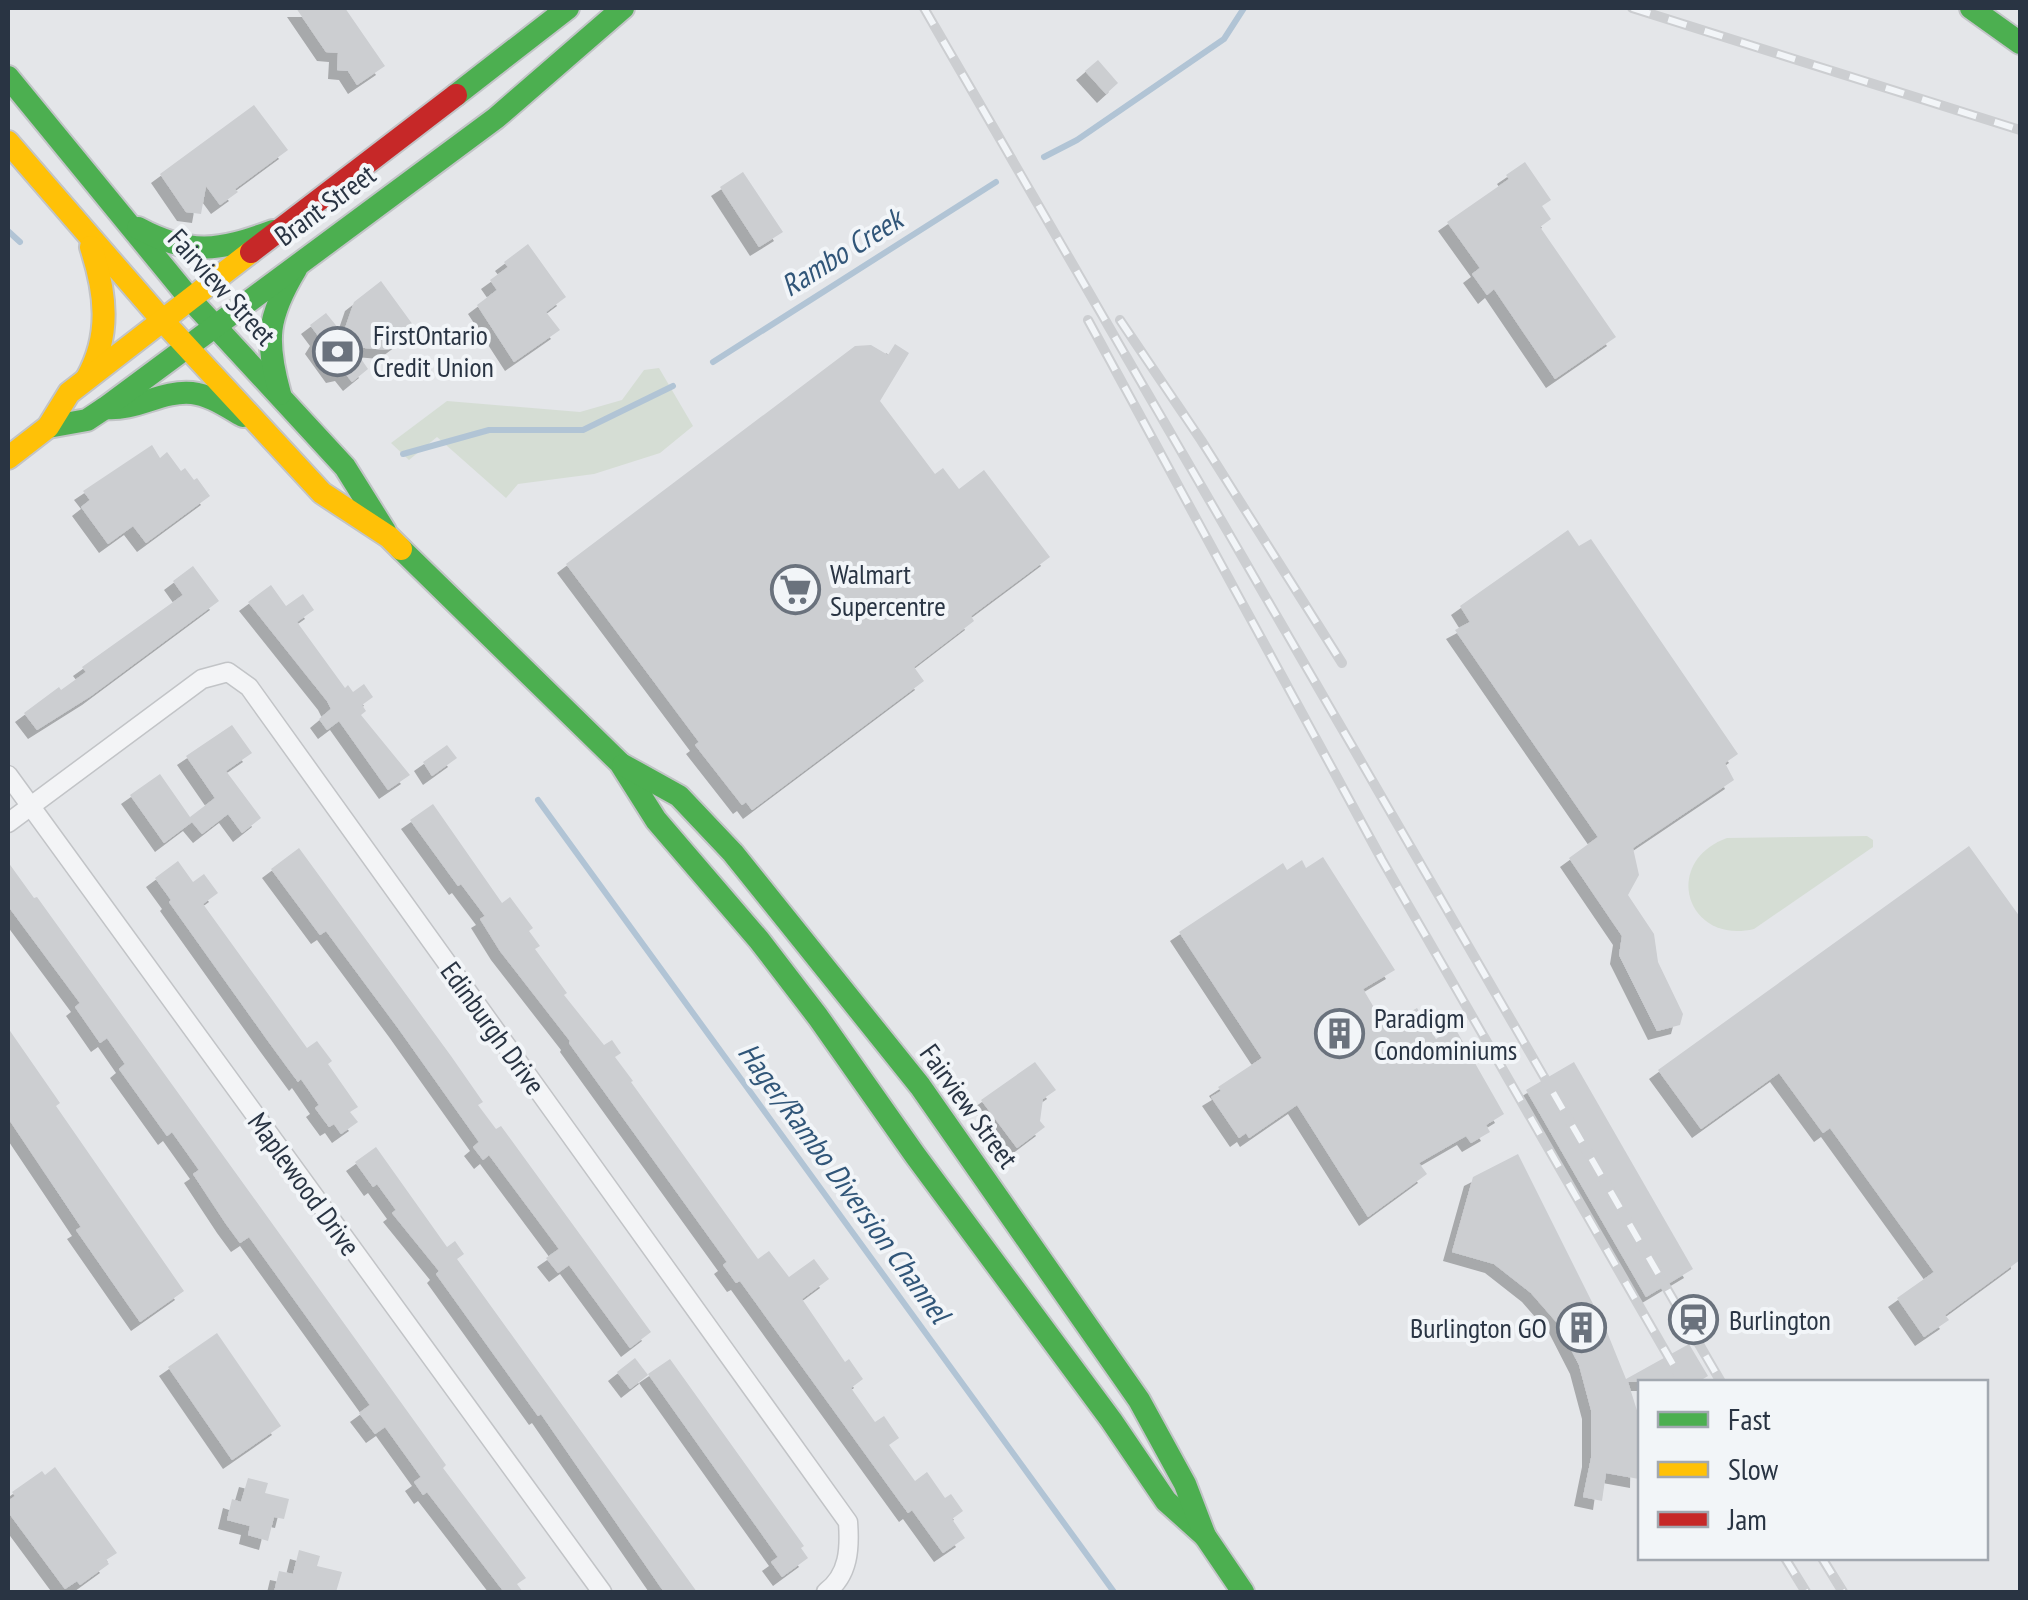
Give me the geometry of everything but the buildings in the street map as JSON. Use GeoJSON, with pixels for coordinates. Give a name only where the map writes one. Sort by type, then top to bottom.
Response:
{"type":"FeatureCollection","features":[{"type":"Feature","properties":{"kind":"main road","name":"Brant Street"},"geometry":{"type":"LineString","coordinates":[[8,458],[48,427],[69,393],[568,8]]}},
{"type":"Feature","properties":{"kind":"main road","name":"Brant Street"},"geometry":{"type":"LineString","coordinates":[[48,427],[87,420],[105,408],[508,108],[623,8]]}},
{"type":"Feature","properties":{"kind":"main road"},"geometry":{"type":"LineString","coordinates":[[1971,8],[2020,42]]}},
{"type":"Feature","properties":{"kind":"main road","name":"Fairview Street"},"geometry":{"type":"LineString","coordinates":[[8,77],[190,299],[345,467],[389,537]]}},
{"type":"Feature","properties":{"kind":"main road","name":"Fairview Street"},"geometry":{"type":"LineString","coordinates":[[8,142],[186,347],[322,493],[389,537],[620,763],[656,820],[759,940],[818,1018],[1166,1501],[1205,1536]]}},
{"type":"Feature","properties":{"kind":"main road"},"geometry":{"type":"LineString","coordinates":[[120,217],[168,244],[201,252],[220,250],[285,227]]}},
{"type":"Feature","properties":{"kind":"main road"},"geometry":{"type":"LineString","coordinates":[[85,382],[98,362],[106,324],[98,266],[86,234]]}},
{"type":"Feature","properties":{"kind":"main road"},"geometry":{"type":"LineString","coordinates":[[281,397],[271,363],[268,331],[276,299],[302,258]]}},
{"type":"Feature","properties":{"kind":"main road"},"geometry":{"type":"LineString","coordinates":[[105,408],[123,412],[188,392],[207,397],[260,426]]}},
{"type":"Feature","properties":{"kind":"main road","name":"Fairview Street"},"geometry":{"type":"LineString","coordinates":[[620,763],[679,796],[733,853],[920,1086],[1139,1400],[1184,1484],[1205,1536],[1243,1592]]}},
{"type":"Feature","properties":{"kind":"street","name":"Edinburgh Drive"},"geometry":{"type":"LineString","coordinates":[[8,823],[202,679],[228,672],[250,687],[848,1522],[850,1553],[835,1586],[826,1592]]}},
{"type":"Feature","properties":{"kind":"street","name":"Maplewood Drive"},"geometry":{"type":"LineString","coordinates":[[8,775],[602,1592]]}},
{"type":"Feature","properties":{"kind":"shaded area"},"geometry":{"type":"Polygon","coordinates":[[[659,368],[693,426],[660,453],[594,474],[518,484],[506,498],[437,437],[409,460],[391,443],[447,401],[580,412],[622,400],[644,370],[659,368]]]}},
{"type":"Feature","properties":{"kind":"shaded area"},"geometry":{"type":"Polygon","coordinates":[[[1867,836],[1873,840],[1873,847],[1754,929],[1731,931],[1712,925],[1698,914],[1690,898],[1694,865],[1706,849],[1727,838],[1867,836]]]}},
{"type":"Feature","properties":{"kind":"waterway","name":"Rambo Creek"},"geometry":{"type":"LineString","coordinates":[[1044,157],[1077,140],[1224,39],[1244,8]]}},
{"type":"Feature","properties":{"kind":"waterway","name":"Rambo Creek"},"geometry":{"type":"LineString","coordinates":[[713,362],[996,182]]}},
{"type":"Feature","properties":{"kind":"waterway","name":"Hager/Rambo Diversion Channel"},"geometry":{"type":"LineString","coordinates":[[8,231],[20,242]]}},
{"type":"Feature","properties":{"kind":"waterway","name":"Rambo Creek"},"geometry":{"type":"LineString","coordinates":[[403,454],[489,430],[583,430],[673,386]]}},
{"type":"Feature","properties":{"kind":"waterway","name":"Hager/Rambo Diversion Channel"},"geometry":{"type":"LineString","coordinates":[[538,800],[1114,1592]]}},
{"type":"Feature","properties":{"kind":"railway"},"geometry":{"type":"LineString","coordinates":[[924,8],[1720,1380]]}},
{"type":"Feature","properties":{"kind":"railway"},"geometry":{"type":"LineString","coordinates":[[1632,8],[2020,130]]}},
{"type":"Feature","properties":{"kind":"railway"},"geometry":{"type":"LineString","coordinates":[[1088,320],[1382,860],[1682,1380]]}},
{"type":"Feature","properties":{"kind":"railway"},"geometry":{"type":"LineString","coordinates":[[1120,320],[1342,663]]}},
{"type":"Feature","properties":{"kind":"railway"},"geometry":{"type":"LineString","coordinates":[[1786,1560],[1806,1592]]}},
{"type":"Feature","properties":{"kind":"railway"},"geometry":{"type":"LineString","coordinates":[[1823,1560],[1843,1592]]}},
{"type":"Feature","properties":{"kind":"traffic: fast"},"geometry":{"type":"LineString","coordinates":[[456,95],[568,8]]}},
{"type":"Feature","properties":{"kind":"traffic: fast"},"geometry":{"type":"LineString","coordinates":[[48,427],[87,420],[105,408],[496,118],[623,8]]}},
{"type":"Feature","properties":{"kind":"traffic: fast"},"geometry":{"type":"LineString","coordinates":[[1971,8],[2020,43]]}},
{"type":"Feature","properties":{"kind":"traffic: fast"},"geometry":{"type":"LineString","coordinates":[[8,77],[190,299],[345,467],[385,531]]}},
{"type":"Feature","properties":{"kind":"traffic: fast"},"geometry":{"type":"LineString","coordinates":[[138,228],[173,243],[205,248],[273,231]]}},
{"type":"Feature","properties":{"kind":"traffic: fast"},"geometry":{"type":"LineString","coordinates":[[280,394],[272,358],[272,329],[279,301],[296,269]]}},
{"type":"Feature","properties":{"kind":"traffic: fast"},"geometry":{"type":"LineString","coordinates":[[105,408],[192,393],[243,416]]}},
{"type":"Feature","properties":{"kind":"traffic: fast"},"geometry":{"type":"LineString","coordinates":[[401,549],[620,763],[656,820],[759,940],[818,1017],[1166,1501],[1205,1536]]}},
{"type":"Feature","properties":{"kind":"traffic: fast"},"geometry":{"type":"LineString","coordinates":[[623,765],[679,796],[733,853],[920,1086],[1139,1400],[1185,1484],[1205,1536],[1243,1592]]}},
{"type":"Feature","properties":{"kind":"traffic: slow"},"geometry":{"type":"LineString","coordinates":[[8,142],[163,321],[322,493],[401,549]]}},
{"type":"Feature","properties":{"kind":"traffic: slow"},"geometry":{"type":"LineString","coordinates":[[87,378],[100,346],[104,314],[91,247]]}},
{"type":"Feature","properties":{"kind":"traffic: slow"},"geometry":{"type":"LineString","coordinates":[[8,458],[48,427],[69,393],[251,252]]}},
{"type":"Feature","properties":{"kind":"traffic: jam"},"geometry":{"type":"LineString","coordinates":[[251,252],[456,95]]}},
{"type":"Feature","properties":{"kind":"place","name":"FirstOntario Credit Union"},"geometry":{"type":"Point","coordinates":[338,351]}},
{"type":"Feature","properties":{"kind":"place","name":"Walmart Supercentre"},"geometry":{"type":"Point","coordinates":[795,590]}},
{"type":"Feature","properties":{"kind":"place","name":"Paradigm Condominiums"},"geometry":{"type":"Point","coordinates":[1339,1034]}},
{"type":"Feature","properties":{"kind":"place","name":"Burlington"},"geometry":{"type":"Point","coordinates":[1694,1320]}},
{"type":"Feature","properties":{"kind":"place","name":"Burlington GO"},"geometry":{"type":"Point","coordinates":[1582,1328]}}]}
